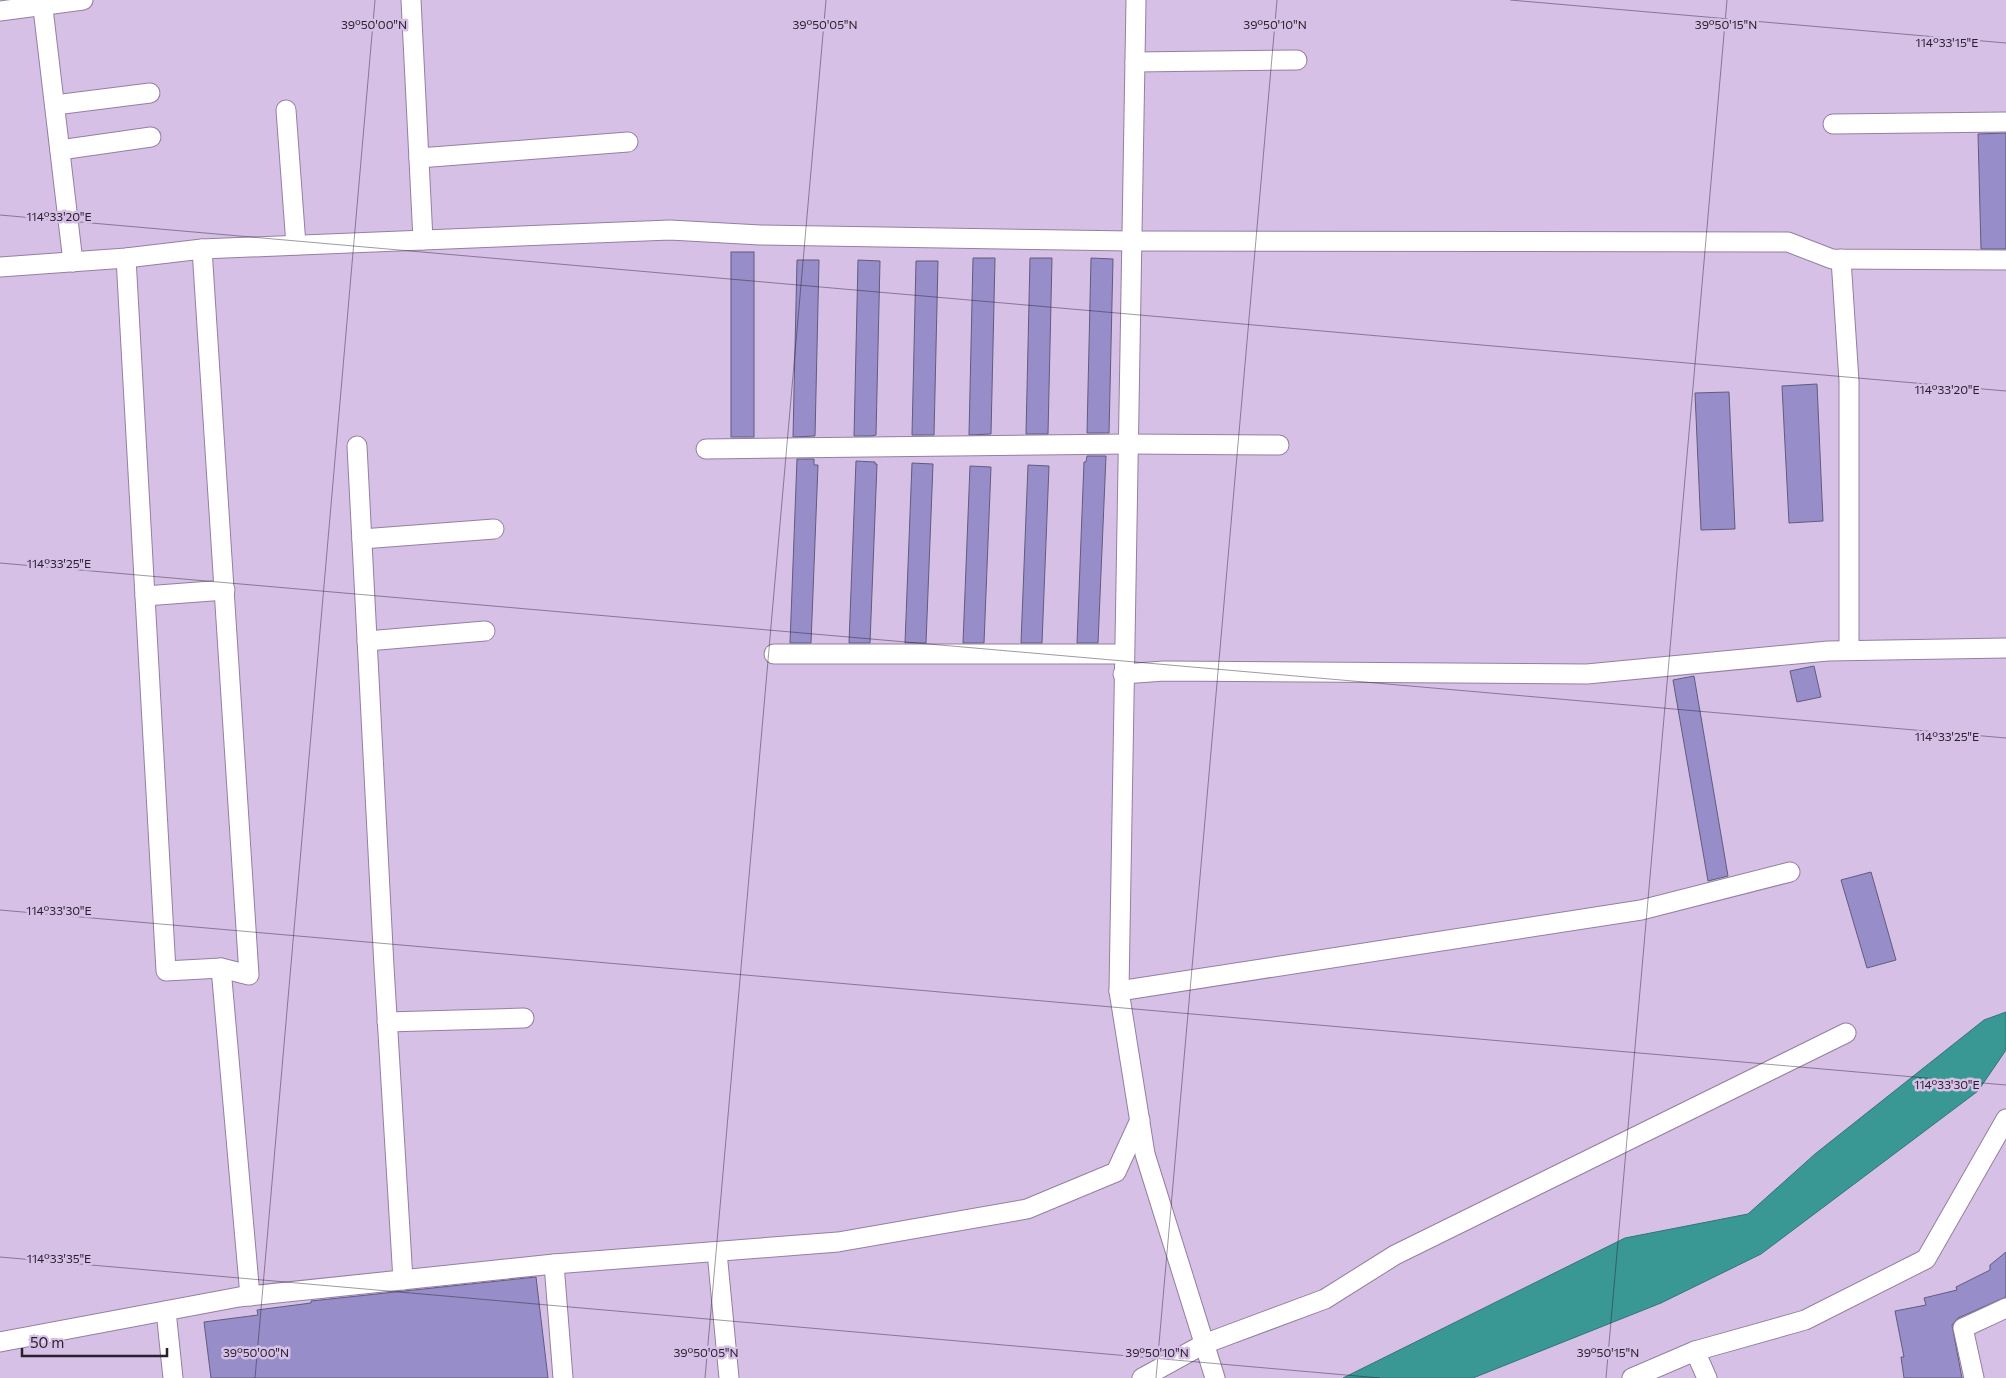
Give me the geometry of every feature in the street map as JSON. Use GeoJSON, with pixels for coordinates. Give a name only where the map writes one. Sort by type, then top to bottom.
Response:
{"type":"FeatureCollection","features":[{"type":"Feature","properties":{"kind":"street"},"geometry":{"type":"LineString","coordinates":[[0,11],[42,3],[83,0]]}},
{"type":"Feature","properties":{"kind":"street"},"geometry":{"type":"LineString","coordinates":[[411,0],[423,240]]}},
{"type":"Feature","properties":{"kind":"street"},"geometry":{"type":"LineString","coordinates":[[1136,0],[1119,991],[1145,1154],[1214,1378]]}},
{"type":"Feature","properties":{"kind":"street"},"geometry":{"type":"LineString","coordinates":[[42,3],[73,262]]}},
{"type":"Feature","properties":{"kind":"street"},"geometry":{"type":"LineString","coordinates":[[1134,62],[1298,60]]}},
{"type":"Feature","properties":{"kind":"street"},"geometry":{"type":"LineString","coordinates":[[55,105],[150,93]]}},
{"type":"Feature","properties":{"kind":"street"},"geometry":{"type":"LineString","coordinates":[[286,110],[296,245]]}},
{"type":"Feature","properties":{"kind":"street"},"geometry":{"type":"LineString","coordinates":[[1833,124],[2006,122]]}},
{"type":"Feature","properties":{"kind":"street"},"geometry":{"type":"LineString","coordinates":[[60,150],[151,136]]}},
{"type":"Feature","properties":{"kind":"street"},"geometry":{"type":"LineString","coordinates":[[419,158],[628,142]]}},
{"type":"Feature","properties":{"kind":"street"},"geometry":{"type":"LineString","coordinates":[[0,267],[126,258],[202,249],[670,230],[760,235],[1131,240],[1788,242],[1832,259],[2006,260]]}},
{"type":"Feature","properties":{"kind":"street"},"geometry":{"type":"LineString","coordinates":[[126,258],[166,971],[221,968],[249,976],[202,249]]}},
{"type":"Feature","properties":{"kind":"street"},"geometry":{"type":"LineString","coordinates":[[1841,259],[1849,381],[1849,650]]}},
{"type":"Feature","properties":{"kind":"street"},"geometry":{"type":"LineString","coordinates":[[706,449],[1127,444],[1279,445]]}},
{"type":"Feature","properties":{"kind":"street"},"geometry":{"type":"LineString","coordinates":[[357,446],[387,1022],[403,1280]]}},
{"type":"Feature","properties":{"kind":"street"},"geometry":{"type":"LineString","coordinates":[[362,539],[494,529]]}},
{"type":"Feature","properties":{"kind":"street"},"geometry":{"type":"LineString","coordinates":[[145,596],[225,590]]}},
{"type":"Feature","properties":{"kind":"street"},"geometry":{"type":"LineString","coordinates":[[367,641],[485,631]]}},
{"type":"Feature","properties":{"kind":"street"},"geometry":{"type":"LineString","coordinates":[[1123,674],[1164,671],[1587,674],[1849,650],[2006,648]]}},
{"type":"Feature","properties":{"kind":"street"},"geometry":{"type":"LineString","coordinates":[[774,654],[1124,654]]}},
{"type":"Feature","properties":{"kind":"street"},"geometry":{"type":"LineString","coordinates":[[1119,991],[1641,910],[1790,872]]}},
{"type":"Feature","properties":{"kind":"street"},"geometry":{"type":"LineString","coordinates":[[221,968],[250,1296]]}},
{"type":"Feature","properties":{"kind":"street"},"geometry":{"type":"LineString","coordinates":[[387,1022],[524,1018]]}},
{"type":"Feature","properties":{"kind":"street"},"geometry":{"type":"LineString","coordinates":[[1142,1378],[1204,1344],[1325,1299],[1395,1255],[1846,1033]]}},
{"type":"Feature","properties":{"kind":"street"},"geometry":{"type":"LineString","coordinates":[[1632,1378],[1696,1351],[1805,1320],[1926,1259],[2006,1119]]}},
{"type":"Feature","properties":{"kind":"street"},"geometry":{"type":"LineString","coordinates":[[0,1342],[250,1296],[554,1264],[838,1242],[1027,1208],[1116,1172],[1140,1120]]}},
{"type":"Feature","properties":{"kind":"street"},"geometry":{"type":"LineString","coordinates":[[717,1252],[729,1378]]}},
{"type":"Feature","properties":{"kind":"street"},"geometry":{"type":"LineString","coordinates":[[554,1264],[563,1378]]}},
{"type":"Feature","properties":{"kind":"street"},"geometry":{"type":"LineString","coordinates":[[1974,1378],[1963,1328],[2006,1308]]}},
{"type":"Feature","properties":{"kind":"street"},"geometry":{"type":"LineString","coordinates":[[166,1311],[173,1378]]}},
{"type":"Feature","properties":{"kind":"street"},"geometry":{"type":"LineString","coordinates":[[1696,1351],[1707,1378]]}},
{"type":"Feature","properties":{"kind":"shaded area"},"geometry":{"type":"Polygon","coordinates":[[[2006,1012],[2006,1050],[1978,1091],[1761,1254],[1661,1303],[1473,1378],[1343,1378],[1625,1238],[1748,1214],[1815,1154],[1984,1020],[2006,1012]]]}},
{"type":"Feature","properties":{"kind":"building"},"geometry":{"type":"Polygon","coordinates":[[[2006,133],[2006,249],[1981,249],[1978,134],[2006,133]]]}},
{"type":"Feature","properties":{"kind":"building"},"geometry":{"type":"Polygon","coordinates":[[[731,252],[754,252],[754,437],[731,437],[731,252]]]}},
{"type":"Feature","properties":{"kind":"building"},"geometry":{"type":"Polygon","coordinates":[[[973,258],[995,258],[991,434],[969,435],[973,258]]]}},
{"type":"Feature","properties":{"kind":"building"},"geometry":{"type":"Polygon","coordinates":[[[1030,258],[1052,258],[1048,434],[1026,434],[1030,258]]]}},
{"type":"Feature","properties":{"kind":"building"},"geometry":{"type":"Polygon","coordinates":[[[1091,258],[1113,259],[1109,433],[1087,433],[1091,258]]]}},
{"type":"Feature","properties":{"kind":"building"},"geometry":{"type":"Polygon","coordinates":[[[797,260],[819,260],[815,436],[793,437],[797,260]]]}},
{"type":"Feature","properties":{"kind":"building"},"geometry":{"type":"Polygon","coordinates":[[[858,260],[880,261],[876,435],[871,436],[854,436],[858,260]]]}},
{"type":"Feature","properties":{"kind":"building"},"geometry":{"type":"Polygon","coordinates":[[[916,261],[938,261],[934,435],[912,435],[916,261]]]}},
{"type":"Feature","properties":{"kind":"building"},"geometry":{"type":"Polygon","coordinates":[[[1817,384],[1823,521],[1789,523],[1782,386],[1817,384]]]}},
{"type":"Feature","properties":{"kind":"building"},"geometry":{"type":"Polygon","coordinates":[[[1729,392],[1735,529],[1701,530],[1695,393],[1729,392]]]}},
{"type":"Feature","properties":{"kind":"building"},"geometry":{"type":"Polygon","coordinates":[[[1087,456],[1106,456],[1098,643],[1077,643],[1084,462],[1086,462],[1087,456]]]}},
{"type":"Feature","properties":{"kind":"building"},"geometry":{"type":"Polygon","coordinates":[[[797,459],[814,459],[814,465],[818,465],[811,643],[790,643],[797,459]]]}},
{"type":"Feature","properties":{"kind":"building"},"geometry":{"type":"Polygon","coordinates":[[[856,461],[875,462],[877,464],[870,643],[849,643],[856,461]]]}},
{"type":"Feature","properties":{"kind":"building"},"geometry":{"type":"Polygon","coordinates":[[[912,463],[933,464],[926,643],[905,643],[912,463]]]}},
{"type":"Feature","properties":{"kind":"building"},"geometry":{"type":"Polygon","coordinates":[[[1028,465],[1049,466],[1042,643],[1021,643],[1028,465]]]}},
{"type":"Feature","properties":{"kind":"building"},"geometry":{"type":"Polygon","coordinates":[[[970,466],[991,467],[984,643],[963,643],[970,466]]]}},
{"type":"Feature","properties":{"kind":"building"},"geometry":{"type":"Polygon","coordinates":[[[1814,666],[1821,697],[1797,702],[1790,671],[1814,666]]]}},
{"type":"Feature","properties":{"kind":"building"},"geometry":{"type":"Polygon","coordinates":[[[1694,676],[1728,876],[1708,881],[1673,680],[1694,676]]]}},
{"type":"Feature","properties":{"kind":"building"},"geometry":{"type":"Polygon","coordinates":[[[1871,872],[1896,960],[1867,968],[1841,880],[1871,872]]]}},
{"type":"Feature","properties":{"kind":"building"},"geometry":{"type":"Polygon","coordinates":[[[2006,1252],[2006,1297],[1958,1318],[1952,1325],[1962,1378],[1904,1378],[1901,1357],[1904,1357],[1895,1311],[1926,1305],[1924,1298],[1957,1290],[1956,1287],[1990,1270],[1990,1265],[2006,1252]]]}},
{"type":"Feature","properties":{"kind":"building"},"geometry":{"type":"Polygon","coordinates":[[[536,1277],[548,1378],[211,1378],[204,1322],[258,1315],[257,1310],[311,1303],[311,1301],[536,1277]]]}}]}
